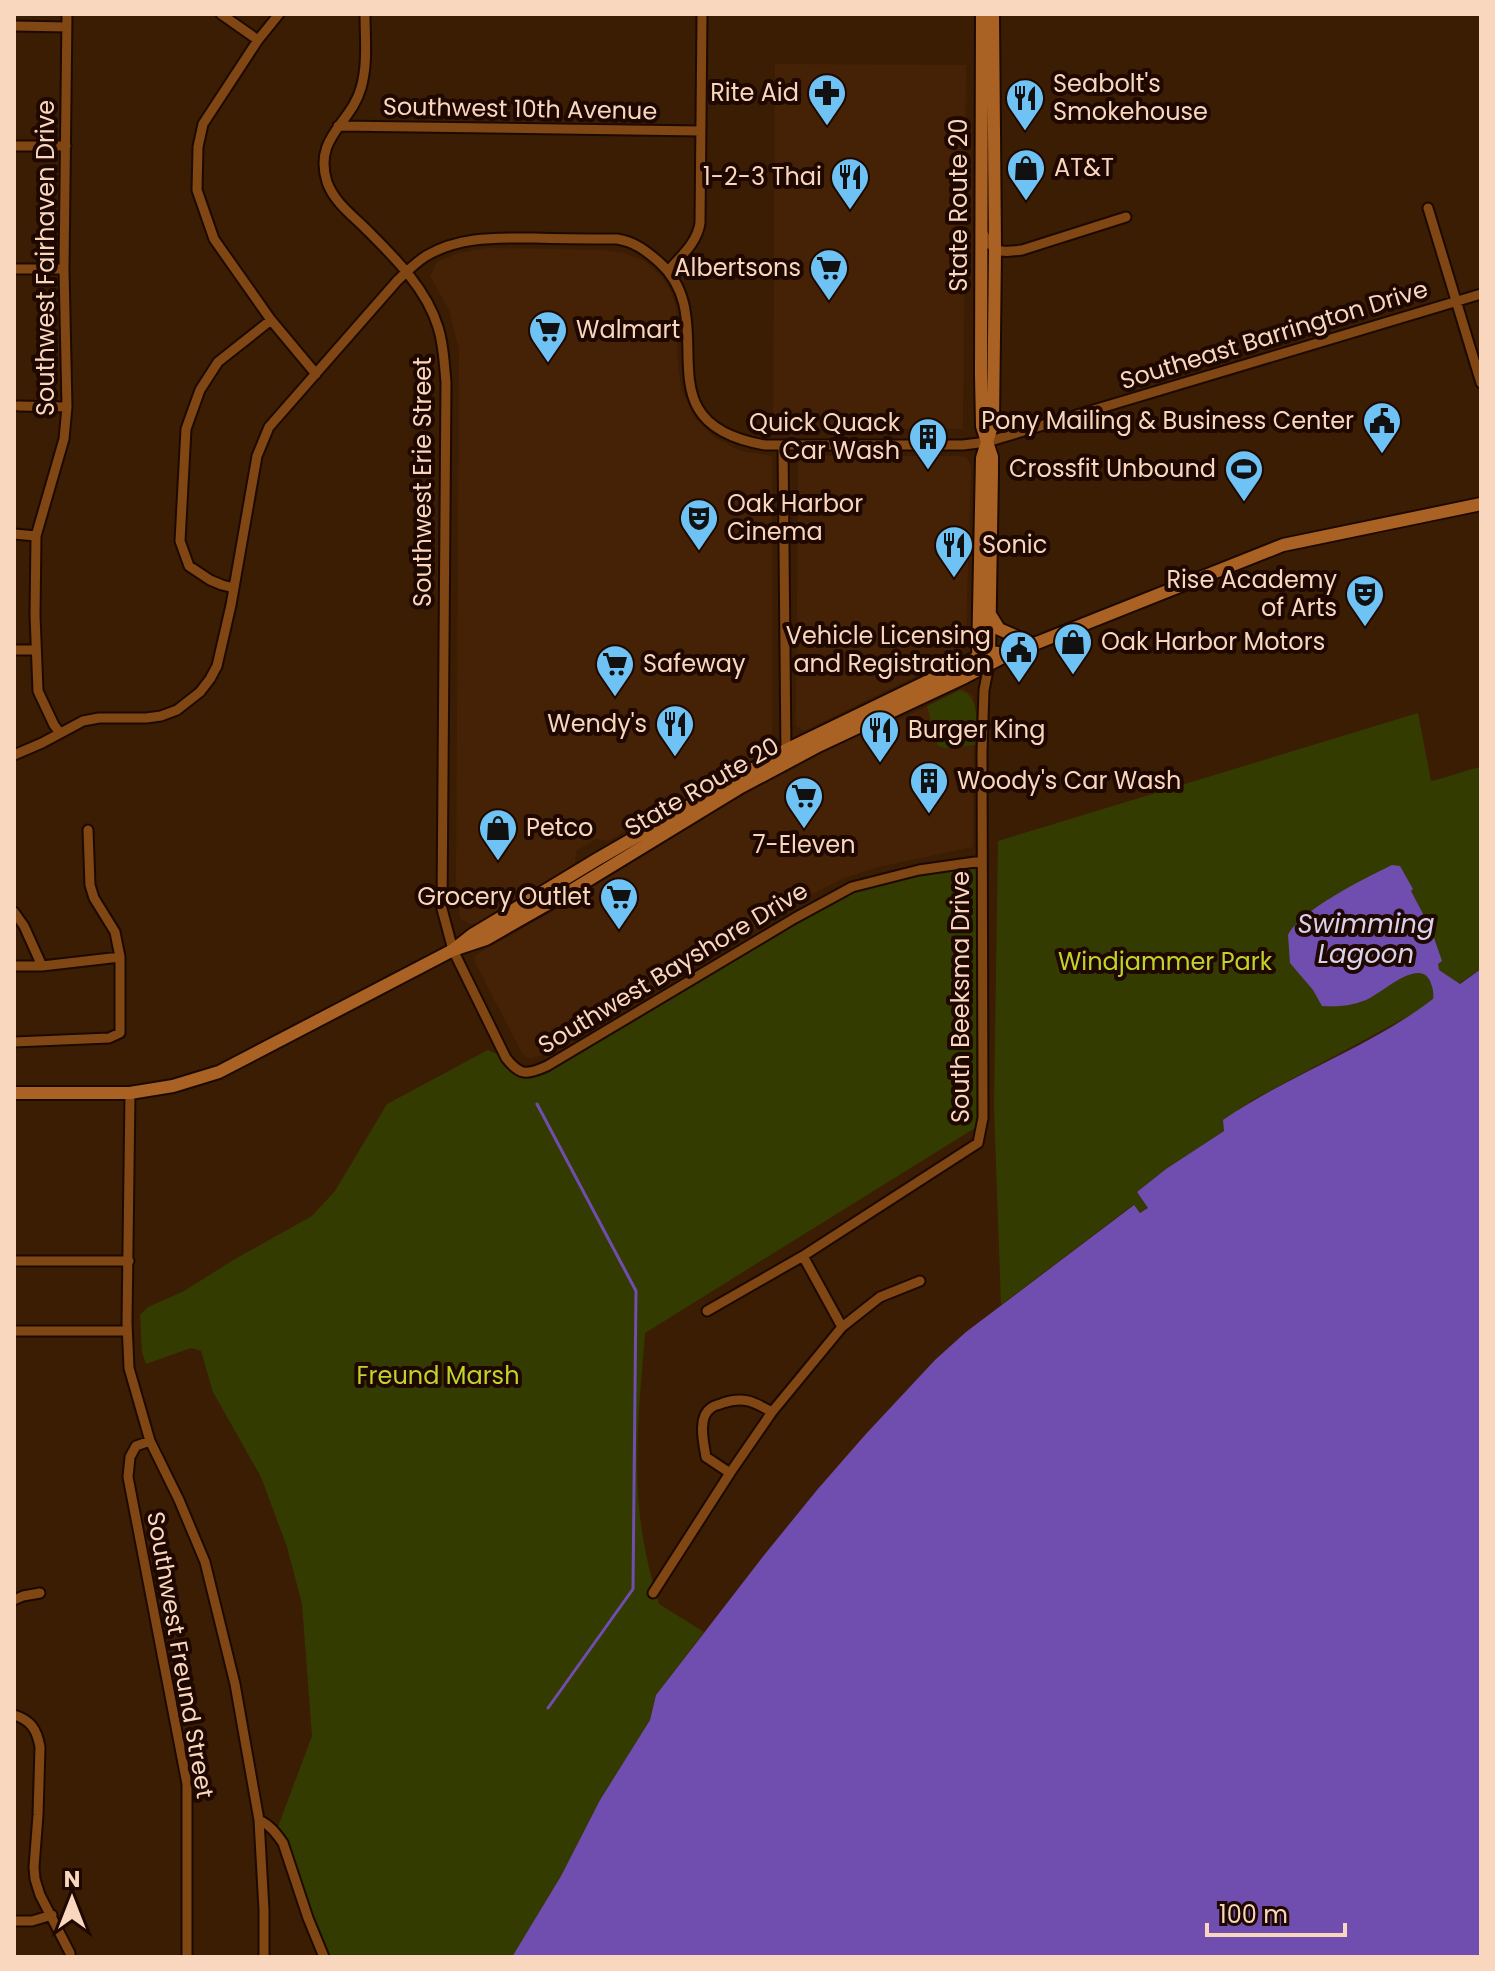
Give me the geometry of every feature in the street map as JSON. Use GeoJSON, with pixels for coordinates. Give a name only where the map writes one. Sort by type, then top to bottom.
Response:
{"type":"FeatureCollection","features":[{"type":"Feature","properties":{"kind":"main road","name":"State Route 20"},"geometry":{"type":"LineString","coordinates":[[982,14],[982,426],[992,457],[991,616],[984,661]]}},
{"type":"Feature","properties":{"kind":"main road","name":"State Route 20"},"geometry":{"type":"LineString","coordinates":[[984,661],[982,458],[993,423],[993,14]]}},
{"type":"Feature","properties":{"kind":"main road"},"geometry":{"type":"LineString","coordinates":[[984,661],[1009,654],[1283,545],[1481,504]]}},
{"type":"Feature","properties":{"kind":"main road"},"geometry":{"type":"LineString","coordinates":[[991,616],[999,629],[1033,644]]}},
{"type":"Feature","properties":{"kind":"main road","name":"State Route 20"},"geometry":{"type":"LineString","coordinates":[[14,1093],[130,1093],[173,1086],[219,1072],[453,950],[472,935],[596,860],[786,750],[984,661]]}},
{"type":"Feature","properties":{"kind":"main road","name":"State Route 20"},"geometry":{"type":"LineString","coordinates":[[453,950],[475,945],[741,787],[984,661]]}},
{"type":"Feature","properties":{"kind":"street","name":"Southwest Fairhaven Drive"},"geometry":{"type":"LineString","coordinates":[[60,733],[38,691],[35,650],[36,536],[64,439],[67,407],[64,269],[67,14]]}},
{"type":"Feature","properties":{"kind":"street"},"geometry":{"type":"LineString","coordinates":[[221,14],[258,40]]}},
{"type":"Feature","properties":{"kind":"street"},"geometry":{"type":"LineString","coordinates":[[279,14],[258,40],[203,124],[198,147],[197,190],[214,239],[271,320],[316,374]]}},
{"type":"Feature","properties":{"kind":"street","name":"Southwest Erie Street"},"geometry":{"type":"LineString","coordinates":[[365,14],[365,63],[361,89],[326,146],[325,165],[328,183],[340,204],[407,272],[427,300],[438,326],[443,350],[446,382],[442,909],[453,950]]}},
{"type":"Feature","properties":{"kind":"street"},"geometry":{"type":"LineString","coordinates":[[14,755],[83,721],[146,718],[177,710],[190,702],[210,679],[217,666],[234,588],[259,447],[269,427],[418,261],[439,249],[473,240],[617,239],[643,248],[669,270],[699,233],[702,14]]}},
{"type":"Feature","properties":{"kind":"street"},"geometry":{"type":"LineString","coordinates":[[14,26],[67,27]]}},
{"type":"Feature","properties":{"kind":"street","name":"Southwest 10th Avenue"},"geometry":{"type":"LineString","coordinates":[[338,126],[701,131]]}},
{"type":"Feature","properties":{"kind":"street"},"geometry":{"type":"LineString","coordinates":[[14,146],[66,146]]}},
{"type":"Feature","properties":{"kind":"street"},"geometry":{"type":"LineString","coordinates":[[1428,208],[1481,383]]}},
{"type":"Feature","properties":{"kind":"street"},"geometry":{"type":"LineString","coordinates":[[981,228],[989,245],[1005,252],[1022,250],[1126,217]]}},
{"type":"Feature","properties":{"kind":"street"},"geometry":{"type":"LineString","coordinates":[[14,269],[64,269]]}},
{"type":"Feature","properties":{"kind":"street","name":"Southeast Barrington Drive"},"geometry":{"type":"LineString","coordinates":[[669,270],[684,304],[688,322],[690,390],[713,427],[726,435],[765,445],[963,445],[987,442],[1481,294]]}},
{"type":"Feature","properties":{"kind":"street"},"geometry":{"type":"LineString","coordinates":[[234,588],[210,580],[189,566],[180,541],[186,429],[200,390],[218,362],[271,320]]}},
{"type":"Feature","properties":{"kind":"street"},"geometry":{"type":"LineString","coordinates":[[18,406],[67,407]]}},
{"type":"Feature","properties":{"kind":"street"},"geometry":{"type":"LineString","coordinates":[[780,767],[786,756],[783,445]]}},
{"type":"Feature","properties":{"kind":"street"},"geometry":{"type":"LineString","coordinates":[[14,534],[36,536]]}},
{"type":"Feature","properties":{"kind":"street"},"geometry":{"type":"LineString","coordinates":[[14,650],[35,650]]}},
{"type":"Feature","properties":{"kind":"street","name":"South Beeksma Drive"},"geometry":{"type":"LineString","coordinates":[[803,1256],[978,1143],[983,1118],[984,661]]}},
{"type":"Feature","properties":{"kind":"street"},"geometry":{"type":"LineString","coordinates":[[14,1042],[109,1038],[120,1033],[120,957],[115,932],[94,898],[90,885],[88,830]]}},
{"type":"Feature","properties":{"kind":"street","name":"Southwest Bayshore Drive"},"geometry":{"type":"LineString","coordinates":[[453,950],[506,1058],[515,1070],[523,1074],[547,1066],[852,887],[919,870],[982,861]]}},
{"type":"Feature","properties":{"kind":"street"},"geometry":{"type":"LineString","coordinates":[[14,912],[24,926],[42,966]]}},
{"type":"Feature","properties":{"kind":"street"},"geometry":{"type":"LineString","coordinates":[[14,966],[120,957]]}},
{"type":"Feature","properties":{"kind":"street"},"geometry":{"type":"LineString","coordinates":[[130,1093],[129,1368],[152,1446],[205,1562],[235,1684],[259,1820],[264,1957]]}},
{"type":"Feature","properties":{"kind":"street"},"geometry":{"type":"LineString","coordinates":[[707,1311],[803,1256],[842,1327]]}},
{"type":"Feature","properties":{"kind":"street"},"geometry":{"type":"LineString","coordinates":[[14,1261],[129,1261]]}},
{"type":"Feature","properties":{"kind":"street"},"geometry":{"type":"LineString","coordinates":[[653,1593],[772,1412],[842,1327],[880,1297],[920,1281]]}},
{"type":"Feature","properties":{"kind":"street"},"geometry":{"type":"LineString","coordinates":[[14,1331],[127,1331]]}},
{"type":"Feature","properties":{"kind":"street"},"geometry":{"type":"LineString","coordinates":[[730,1473],[706,1457],[701,1434],[706,1413],[710,1408],[735,1400],[752,1401],[772,1412]]}},
{"type":"Feature","properties":{"kind":"street","name":"Southwest Freund Street"},"geometry":{"type":"LineString","coordinates":[[152,1446],[130,1457],[128,1477],[187,1784],[187,1957]]}},
{"type":"Feature","properties":{"kind":"street"},"geometry":{"type":"LineString","coordinates":[[14,1600],[40,1593]]}},
{"type":"Feature","properties":{"kind":"street"},"geometry":{"type":"LineString","coordinates":[[14,1715],[29,1722],[38,1736],[38,1815],[34,1867],[40,1895],[70,1957]]}},
{"type":"Feature","properties":{"kind":"street"},"geometry":{"type":"LineString","coordinates":[[259,1820],[276,1832],[283,1843],[324,1957]]}},
{"type":"Feature","properties":{"kind":"street"},"geometry":{"type":"LineString","coordinates":[[14,1921],[32,1921],[52,1915]]}},
{"type":"Feature","properties":{"kind":"shaded area"},"geometry":{"type":"Polygon","coordinates":[[[775,64],[966,65],[963,429],[773,428],[775,64]]]}},
{"type":"Feature","properties":{"kind":"shaded area"},"geometry":{"type":"Polygon","coordinates":[[[488,248],[603,250],[624,253],[645,261],[662,277],[676,306],[678,368],[682,391],[695,418],[714,437],[738,450],[772,456],[773,740],[765,752],[662,815],[648,817],[608,841],[596,839],[576,851],[575,865],[477,923],[470,924],[460,918],[456,882],[459,349],[449,310],[430,276],[437,262],[458,253],[488,248]]]}},
{"type":"Feature","properties":{"kind":"shaded area"},"geometry":{"type":"Polygon","coordinates":[[[806,456],[960,456],[966,457],[971,465],[971,475],[966,641],[963,647],[945,662],[802,730],[796,726],[798,463],[806,456]]]}},
{"type":"Feature","properties":{"kind":"shaded area"},"geometry":{"type":"Polygon","coordinates":[[[962,689],[974,698],[973,847],[878,867],[844,878],[801,900],[544,1054],[534,1058],[523,1055],[476,964],[474,958],[477,954],[815,754],[873,726],[889,724],[962,689]]]}},
{"type":"Feature","properties":{"kind":"green space"},"geometry":{"type":"Polygon","coordinates":[[[960,690],[972,699],[975,706],[975,745],[938,746],[927,706],[960,690]]]}},
{"type":"Feature","properties":{"kind":"green space","name":"Windjammer Park"},"geometry":{"type":"Polygon","coordinates":[[[1418,713],[1431,781],[1481,767],[1481,969],[1416,1012],[1251,1101],[1224,1120],[1224,1131],[1137,1192],[1148,1208],[1140,1213],[1133,1205],[1001,1305],[994,1107],[998,841],[1418,713]]]}},
{"type":"Feature","properties":{"kind":"green space","name":"Freund Marsh"},"geometry":{"type":"Polygon","coordinates":[[[982,861],[983,1123],[645,1333],[637,1474],[645,1549],[659,1604],[704,1632],[656,1695],[650,1720],[600,1800],[561,1876],[512,1957],[324,1957],[276,1832],[312,1736],[302,1604],[287,1547],[261,1477],[213,1392],[201,1351],[191,1348],[146,1364],[142,1352],[140,1315],[148,1307],[184,1291],[312,1216],[335,1191],[387,1104],[488,1050],[506,1058],[515,1070],[536,1071],[852,887],[982,861]]]}},
{"type":"Feature","properties":{"kind":"water","name":"Swimming Lagoon"},"geometry":{"type":"Polygon","coordinates":[[[1392,865],[1400,866],[1431,929],[1442,961],[1438,964],[1439,970],[1460,984],[1481,969],[1481,1957],[512,1957],[561,1876],[600,1800],[650,1720],[656,1695],[817,1490],[935,1360],[966,1332],[1134,1205],[1140,1213],[1148,1208],[1137,1192],[1224,1131],[1223,1120],[1383,1032],[1433,999],[1430,981],[1425,975],[1417,973],[1360,1002],[1322,1006],[1290,963],[1288,935],[1295,925],[1335,896],[1392,865]]]}},
{"type":"Feature","properties":{"kind":"waterway"},"geometry":{"type":"LineString","coordinates":[[537,1104],[636,1291],[633,1589],[548,1708]]}},
{"type":"Feature","properties":{"kind":"place","name":"Rite Aid"},"geometry":{"type":"Point","coordinates":[827,127]}},
{"type":"Feature","properties":{"kind":"place","name":"Seabolt's Smokehouse"},"geometry":{"type":"Point","coordinates":[1025,132]}},
{"type":"Feature","properties":{"kind":"place","name":"AT&T"},"geometry":{"type":"Point","coordinates":[1026,202]}},
{"type":"Feature","properties":{"kind":"place","name":"1-2-3 Thai"},"geometry":{"type":"Point","coordinates":[850,211]}},
{"type":"Feature","properties":{"kind":"place","name":"Albertsons"},"geometry":{"type":"Point","coordinates":[829,302]}},
{"type":"Feature","properties":{"kind":"place","name":"Walmart"},"geometry":{"type":"Point","coordinates":[548,364]}},
{"type":"Feature","properties":{"kind":"place","name":"Pony Mailing & Business Center"},"geometry":{"type":"Point","coordinates":[1382,455]}},
{"type":"Feature","properties":{"kind":"place","name":"Quick Quack Car Wash"},"geometry":{"type":"Point","coordinates":[928,471]}},
{"type":"Feature","properties":{"kind":"place","name":"Crossfit Unbound"},"geometry":{"type":"Point","coordinates":[1244,503]}},
{"type":"Feature","properties":{"kind":"place","name":"Oak Harbor Cinema"},"geometry":{"type":"Point","coordinates":[699,552]}},
{"type":"Feature","properties":{"kind":"place","name":"Sonic"},"geometry":{"type":"Point","coordinates":[954,579]}},
{"type":"Feature","properties":{"kind":"place","name":"Rise Academy of Arts"},"geometry":{"type":"Point","coordinates":[1365,628]}},
{"type":"Feature","properties":{"kind":"place","name":"Oak Harbor Motors"},"geometry":{"type":"Point","coordinates":[1073,676]}},
{"type":"Feature","properties":{"kind":"place","name":"Vehicle Licensing and Registration"},"geometry":{"type":"Point","coordinates":[1019,684]}},
{"type":"Feature","properties":{"kind":"place","name":"Safeway"},"geometry":{"type":"Point","coordinates":[615,698]}},
{"type":"Feature","properties":{"kind":"place","name":"Wendy's"},"geometry":{"type":"Point","coordinates":[675,758]}},
{"type":"Feature","properties":{"kind":"place","name":"Burger King"},"geometry":{"type":"Point","coordinates":[880,764]}},
{"type":"Feature","properties":{"kind":"place","name":"Woody's Car Wash"},"geometry":{"type":"Point","coordinates":[929,815]}},
{"type":"Feature","properties":{"kind":"place","name":"7-Eleven"},"geometry":{"type":"Point","coordinates":[804,830]}},
{"type":"Feature","properties":{"kind":"place","name":"Petco"},"geometry":{"type":"Point","coordinates":[498,862]}},
{"type":"Feature","properties":{"kind":"place","name":"Grocery Outlet"},"geometry":{"type":"Point","coordinates":[619,931]}}]}
